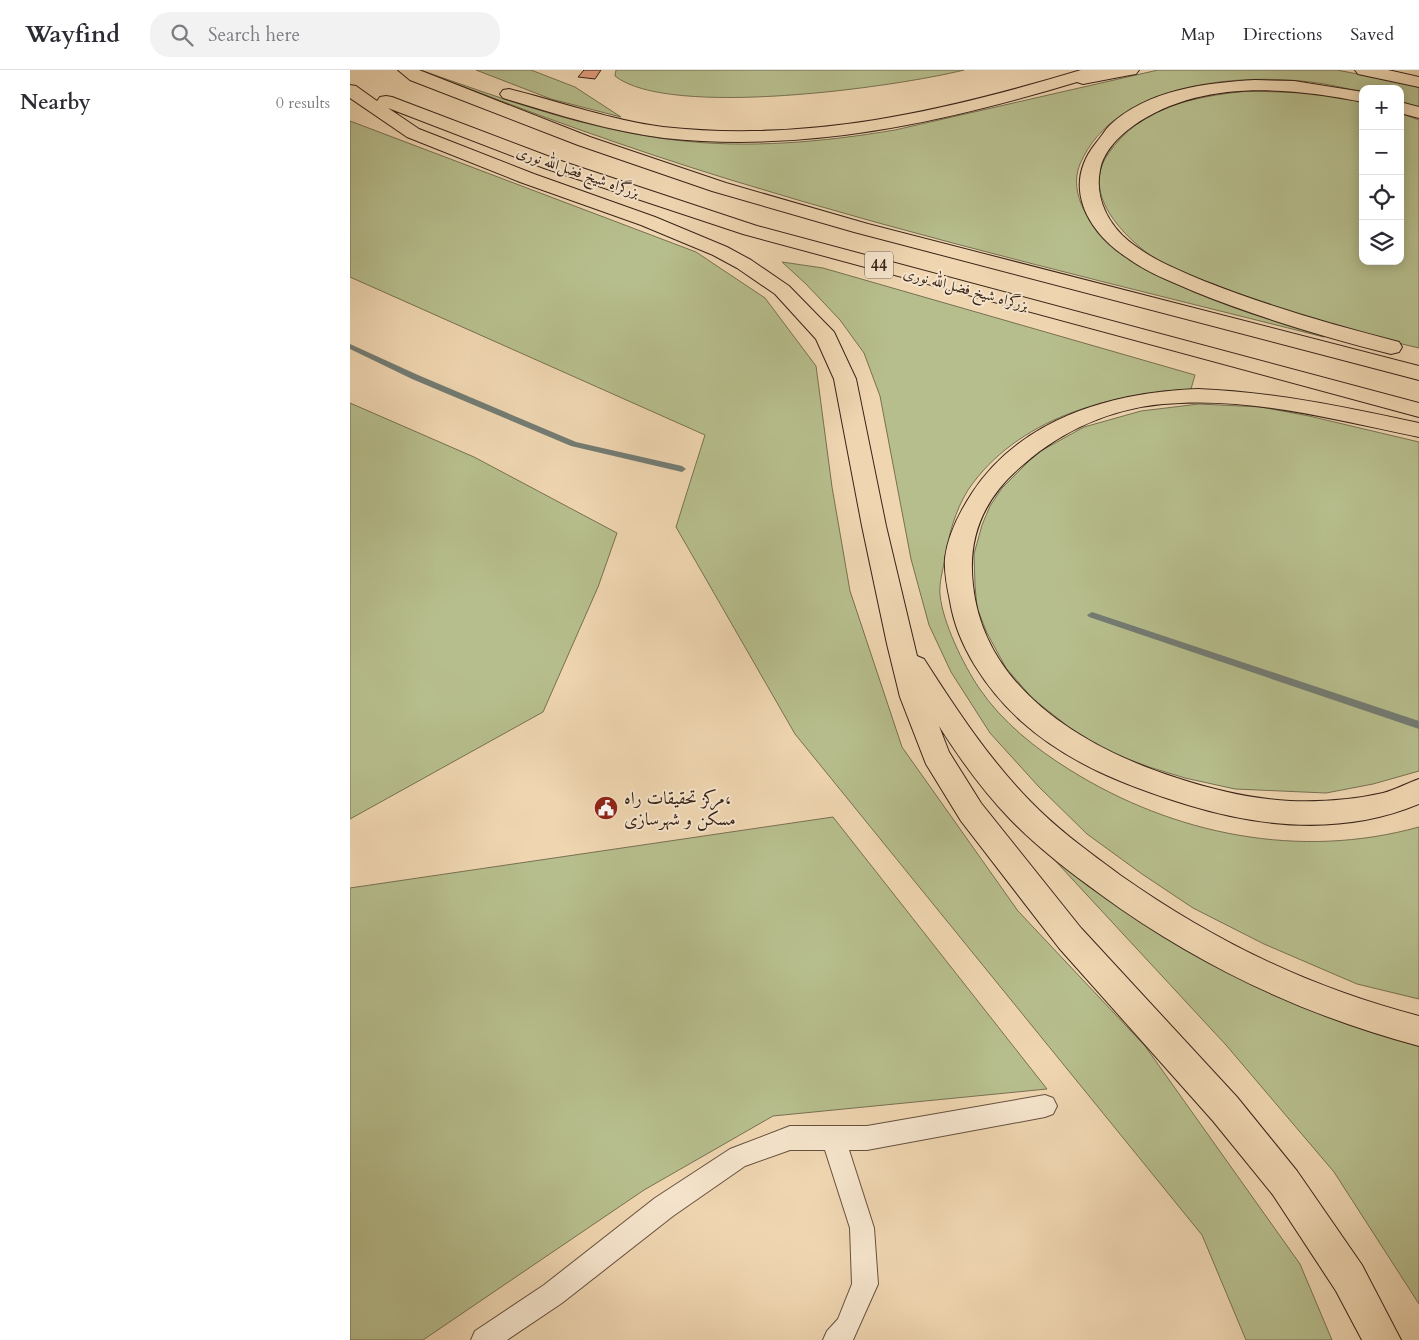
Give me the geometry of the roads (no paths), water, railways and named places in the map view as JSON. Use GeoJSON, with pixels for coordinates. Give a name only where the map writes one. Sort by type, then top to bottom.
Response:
{"type":"FeatureCollection","features":[{"type":"Feature","properties":{"kind":"highway","name":"بزرگراه شیخ فضل‌الله نوری"},"geometry":{"type":"LineString","coordinates":[[407,70],[416,76],[584,141],[718,187],[861,228],[1419,374]]}},
{"type":"Feature","properties":{"kind":"highway"},"geometry":{"type":"LineString","coordinates":[[442,70],[551,108],[625,126],[697,136],[732,137],[816,134],[864,129],[964,110],[1099,70]]}},
{"type":"Feature","properties":{"kind":"highway"},"geometry":{"type":"LineString","coordinates":[[1044,87],[1130,70]]}},
{"type":"Feature","properties":{"kind":"highway"},"geometry":{"type":"LineString","coordinates":[[1364,70],[1419,82]]}},
{"type":"Feature","properties":{"kind":"highway"},"geometry":{"type":"LineString","coordinates":[[1359,96],[1301,87],[1243,86],[1198,92],[1151,106],[1129,118],[1112,132],[1101,147],[1092,163],[1088,178],[1092,206],[1107,230],[1125,248],[1152,266],[1232,300],[1269,313],[1419,356]]}},
{"type":"Feature","properties":{"kind":"highway","name":"بزرگراه شیخ فضل‌الله نوری"},"geometry":{"type":"LineString","coordinates":[[350,89],[551,164],[742,227],[1006,300],[1419,410]]}},
{"type":"Feature","properties":{"kind":"highway"},"geometry":{"type":"LineString","coordinates":[[350,89],[413,133],[527,178],[648,221],[720,251],[744,264],[782,290],[826,337],[845,378],[874,526],[900,644],[914,697],[936,756],[971,812],[1070,938],[1225,1110],[1285,1183],[1349,1278],[1382,1340]]}},
{"type":"Feature","properties":{"kind":"highway"},"geometry":{"type":"LineString","coordinates":[[1404,108],[1419,114]]}},
{"type":"Feature","properties":{"kind":"highway"},"geometry":{"type":"LineString","coordinates":[[1419,430],[1290,404],[1210,395],[1163,397],[1111,407],[1063,425],[1026,448],[997,474],[968,522],[958,558],[962,604],[975,642],[998,678],[1028,712],[1067,742],[1126,772],[1238,807],[1291,813],[1342,810],[1384,804],[1419,791]]}},
{"type":"Feature","properties":{"kind":"highway"},"geometry":{"type":"LineString","coordinates":[[900,644],[960,738],[981,766],[1020,811],[1067,852],[1118,891],[1178,930],[1264,976],[1346,1010],[1419,1031]]}},
{"type":"Feature","properties":{"kind":"lane"},"geometry":{"type":"LineString","coordinates":[[484,1340],[554,1294],[664,1207],[738,1157],[790,1138],[867,1138],[1045,1106]]}},
{"type":"Feature","properties":{"kind":"lane"},"geometry":{"type":"LineString","coordinates":[[834,1138],[862,1228],[865,1284],[847,1328],[836,1340]]}},
{"type":"Feature","properties":{"kind":"waterway"},"geometry":{"type":"LineString","coordinates":[[350,346],[415,377],[574,444],[682,469]]}},
{"type":"Feature","properties":{"kind":"waterway"},"geometry":{"type":"LineString","coordinates":[[1092,615],[1419,725]]}},
{"type":"Feature","properties":{"kind":"place","name":"مرکز تحقیقات راه، مسکن و شهرسازی"},"geometry":{"type":"Point","coordinates":[606,808]}}]}
